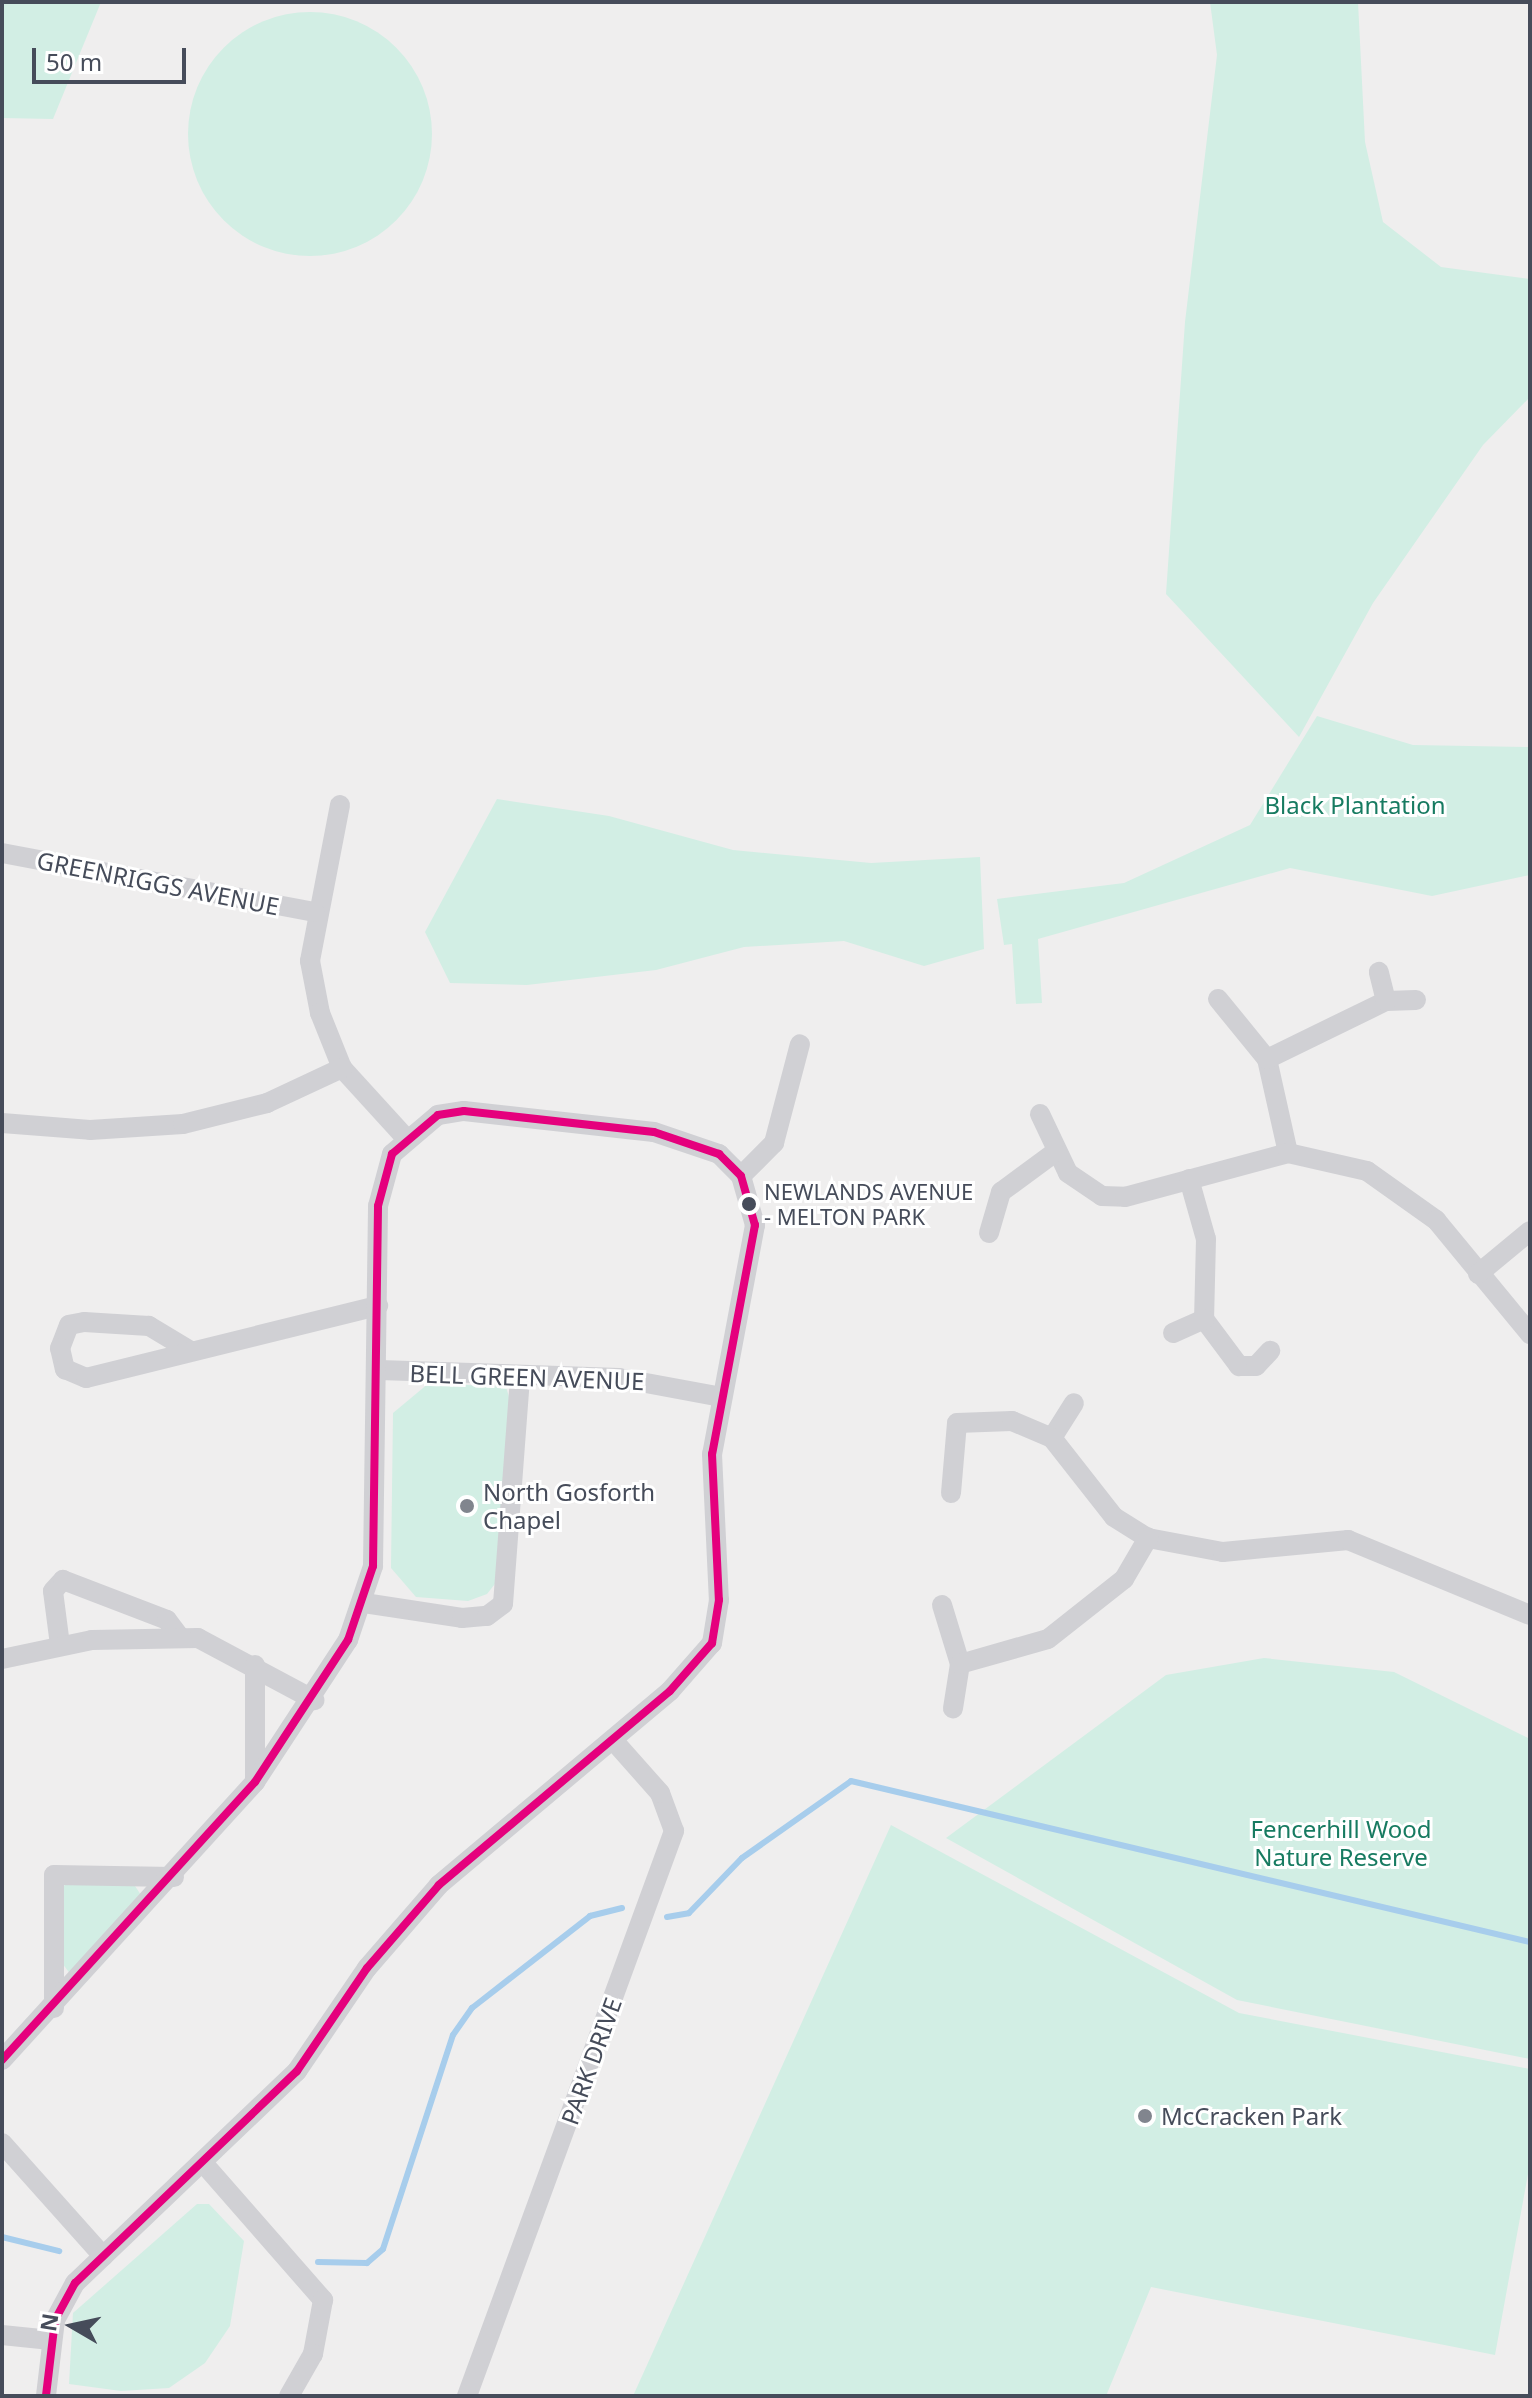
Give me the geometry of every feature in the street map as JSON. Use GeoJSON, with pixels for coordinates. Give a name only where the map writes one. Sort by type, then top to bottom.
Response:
{"type":"FeatureCollection","features":[{"type":"Feature","properties":{"kind":"street"},"geometry":{"type":"LineString","coordinates":[[340,805],[314,912],[310,961],[342,1068],[406,1138]]}},
{"type":"Feature","properties":{"kind":"street","name":"GREENRIGGS AVENUE"},"geometry":{"type":"LineString","coordinates":[[2,853],[314,912]]}},
{"type":"Feature","properties":{"kind":"street"},"geometry":{"type":"LineString","coordinates":[[1379,972],[1386,1001]]}},
{"type":"Feature","properties":{"kind":"street"},"geometry":{"type":"LineString","coordinates":[[1218,999],[1267,1059],[1288,1153]]}},
{"type":"Feature","properties":{"kind":"street"},"geometry":{"type":"LineString","coordinates":[[1267,1059],[1386,1001],[1416,1000]]}},
{"type":"Feature","properties":{"kind":"street"},"geometry":{"type":"LineString","coordinates":[[741,1176],[774,1143],[800,1044]]}},
{"type":"Feature","properties":{"kind":"street"},"geometry":{"type":"LineString","coordinates":[[2,1123],[90,1130],[183,1124],[267,1103],[342,1068]]}},
{"type":"Feature","properties":{"kind":"street"},"geometry":{"type":"LineString","coordinates":[[2,2060],[174,1877],[255,1782],[314,1700],[364,1603],[375,1534],[381,1192],[392,1154],[406,1138],[438,1115],[506,1112],[693,1142],[741,1176],[755,1225],[722,1397],[710,1488],[719,1600],[712,1643],[698,1665],[613,1740],[494,1835],[401,1924],[297,2071],[204,2164],[103,2256],[63,2300],[51,2340],[46,2396]]}},
{"type":"Feature","properties":{"kind":"street"},"geometry":{"type":"LineString","coordinates":[[1040,1114],[1054,1153],[1083,1187],[1102,1196],[1146,1192],[1288,1153],[1331,1157],[1401,1191],[1436,1220],[1530,1334]]}},
{"type":"Feature","properties":{"kind":"street"},"geometry":{"type":"LineString","coordinates":[[989,1233],[1001,1192],[1054,1153]]}},
{"type":"Feature","properties":{"kind":"street"},"geometry":{"type":"LineString","coordinates":[[1189,1179],[1206,1239],[1204,1319],[1239,1366],[1256,1366],[1270,1351]]}},
{"type":"Feature","properties":{"kind":"street"},"geometry":{"type":"LineString","coordinates":[[1478,1274],[1530,1231]]}},
{"type":"Feature","properties":{"kind":"street"},"geometry":{"type":"LineString","coordinates":[[189,1350],[149,1326],[84,1322],[69,1325],[60,1348],[65,1369],[86,1378],[189,1350],[378,1306]]}},
{"type":"Feature","properties":{"kind":"street"},"geometry":{"type":"LineString","coordinates":[[1173,1333],[1204,1319]]}},
{"type":"Feature","properties":{"kind":"street","name":"BELL GREEN AVENUE"},"geometry":{"type":"LineString","coordinates":[[379,1370],[619,1378],[722,1397]]}},
{"type":"Feature","properties":{"kind":"street"},"geometry":{"type":"LineString","coordinates":[[364,1603],[462,1618],[487,1616],[503,1604],[520,1376]]}},
{"type":"Feature","properties":{"kind":"street"},"geometry":{"type":"LineString","coordinates":[[1052,1438],[1074,1403]]}},
{"type":"Feature","properties":{"kind":"street"},"geometry":{"type":"LineString","coordinates":[[951,1493],[957,1423],[1012,1421],[1052,1438],[1114,1517],[1148,1538],[1223,1552],[1348,1540],[1530,1615]]}},
{"type":"Feature","properties":{"kind":"street"},"geometry":{"type":"LineString","coordinates":[[960,1664],[1048,1639],[1124,1579],[1148,1538]]}},
{"type":"Feature","properties":{"kind":"street"},"geometry":{"type":"LineString","coordinates":[[60,1645],[53,1591],[63,1580],[167,1620],[179,1636]]}},
{"type":"Feature","properties":{"kind":"street"},"geometry":{"type":"LineString","coordinates":[[942,1605],[960,1664],[953,1708]]}},
{"type":"Feature","properties":{"kind":"street"},"geometry":{"type":"LineString","coordinates":[[2,1659],[60,1645],[179,1636],[218,1643],[314,1700]]}},
{"type":"Feature","properties":{"kind":"street"},"geometry":{"type":"LineString","coordinates":[[255,1665],[255,1782]]}},
{"type":"Feature","properties":{"kind":"street","name":"PARK DRIVE"},"geometry":{"type":"LineString","coordinates":[[467,2396],[674,1831],[660,1793],[613,1740]]}},
{"type":"Feature","properties":{"kind":"street"},"geometry":{"type":"LineString","coordinates":[[54,2008],[54,1875],[174,1877]]}},
{"type":"Feature","properties":{"kind":"street"},"geometry":{"type":"LineString","coordinates":[[2,2143],[103,2256]]}},
{"type":"Feature","properties":{"kind":"street"},"geometry":{"type":"LineString","coordinates":[[204,2164],[323,2300],[318,2340],[289,2396]]}},
{"type":"Feature","properties":{"kind":"street"},"geometry":{"type":"LineString","coordinates":[[2,2335],[51,2340]]}},
{"type":"Feature","properties":{"kind":"green space"},"geometry":{"type":"Polygon","coordinates":[[[2,2],[101,2],[53,119],[2,118],[2,2]]]}},
{"type":"Feature","properties":{"kind":"green space"},"geometry":{"type":"Polygon","coordinates":[[[1210,2],[1358,2],[1365,142],[1383,222],[1441,267],[1530,279],[1530,397],[1483,445],[1373,603],[1299,737],[1166,594],[1185,322],[1217,55],[1210,2]]]}},
{"type":"Feature","properties":{"kind":"green space"},"geometry":{"type":"Polygon","coordinates":[[[310,12],[334,14],[357,21],[378,32],[396,48],[412,66],[423,87],[430,110],[430,158],[423,181],[412,202],[396,220],[378,236],[357,247],[334,254],[310,256],[286,254],[263,247],[242,236],[224,220],[208,202],[197,181],[190,158],[188,134],[190,110],[197,87],[208,66],[224,48],[242,32],[263,21],[286,14],[310,12]]]}},
{"type":"Feature","properties":{"kind":"green space","name":"Black Plantation"},"geometry":{"type":"Polygon","coordinates":[[[1317,716],[1413,745],[1530,747],[1530,875],[1432,896],[1290,868],[1038,939],[1042,1003],[1016,1004],[1012,944],[1004,945],[997,899],[1124,883],[1250,825],[1317,716]]]}},
{"type":"Feature","properties":{"kind":"green space"},"geometry":{"type":"Polygon","coordinates":[[[497,799],[609,816],[733,850],[871,863],[980,857],[984,949],[924,966],[844,941],[744,947],[656,970],[527,985],[450,983],[425,932],[497,799]]]}},
{"type":"Feature","properties":{"kind":"green space"},"geometry":{"type":"Polygon","coordinates":[[[429,1383],[506,1387],[513,1410],[502,1575],[487,1594],[468,1601],[416,1597],[391,1568],[393,1413],[429,1383]]]}},
{"type":"Feature","properties":{"kind":"green space","name":"Fencerhill Wood Nature Reserve"},"geometry":{"type":"Polygon","coordinates":[[[1264,1658],[1394,1672],[1530,1739],[1530,2059],[1237,2000],[946,1838],[1166,1675],[1264,1658]]]}},
{"type":"Feature","properties":{"kind":"green space","name":"McCracken Park"},"geometry":{"type":"Polygon","coordinates":[[[891,1825],[1239,2013],[1530,2069],[1530,2163],[1495,2355],[1151,2287],[1106,2396],[633,2396],[891,1825]]]}},
{"type":"Feature","properties":{"kind":"green space"},"geometry":{"type":"Polygon","coordinates":[[[70,1880],[133,1883],[143,1898],[71,1975],[62,1963],[61,1889],[70,1880]]]}},
{"type":"Feature","properties":{"kind":"green space"},"geometry":{"type":"Polygon","coordinates":[[[197,2204],[209,2204],[244,2241],[230,2326],[205,2363],[169,2388],[121,2391],[69,2384],[73,2313],[197,2204]]]}},
{"type":"Feature","properties":{"kind":"waterway"},"geometry":{"type":"LineString","coordinates":[[667,1917],[689,1913],[742,1858],[851,1781],[1530,1942]]}},
{"type":"Feature","properties":{"kind":"waterway"},"geometry":{"type":"LineString","coordinates":[[318,2262],[367,2263],[383,2249],[453,2035],[472,2008],[590,1916],[622,1908]]}},
{"type":"Feature","properties":{"kind":"waterway"},"geometry":{"type":"LineString","coordinates":[[2,2237],[59,2251]]}},
{"type":"Feature","properties":{"kind":"transit line"},"geometry":{"type":"LineString","coordinates":[[2,2060],[255,1782],[348,1640],[373,1566],[378,1206],[392,1154],[438,1115],[464,1111],[654,1132],[719,1154],[741,1176],[755,1225],[712,1454],[719,1600],[712,1643],[670,1691],[439,1885],[367,1968],[297,2071],[75,2283],[55,2320],[46,2396]]}},
{"type":"Feature","properties":{"kind":"place","name":"NEWLANDS AVENUE - MELTON PARK"},"geometry":{"type":"Point","coordinates":[749,1204]}},
{"type":"Feature","properties":{"kind":"place","name":"North Gosforth Chapel"},"geometry":{"type":"Point","coordinates":[467,1506]}},
{"type":"Feature","properties":{"kind":"place","name":"McCracken Park"},"geometry":{"type":"Point","coordinates":[1145,2116]}}]}
